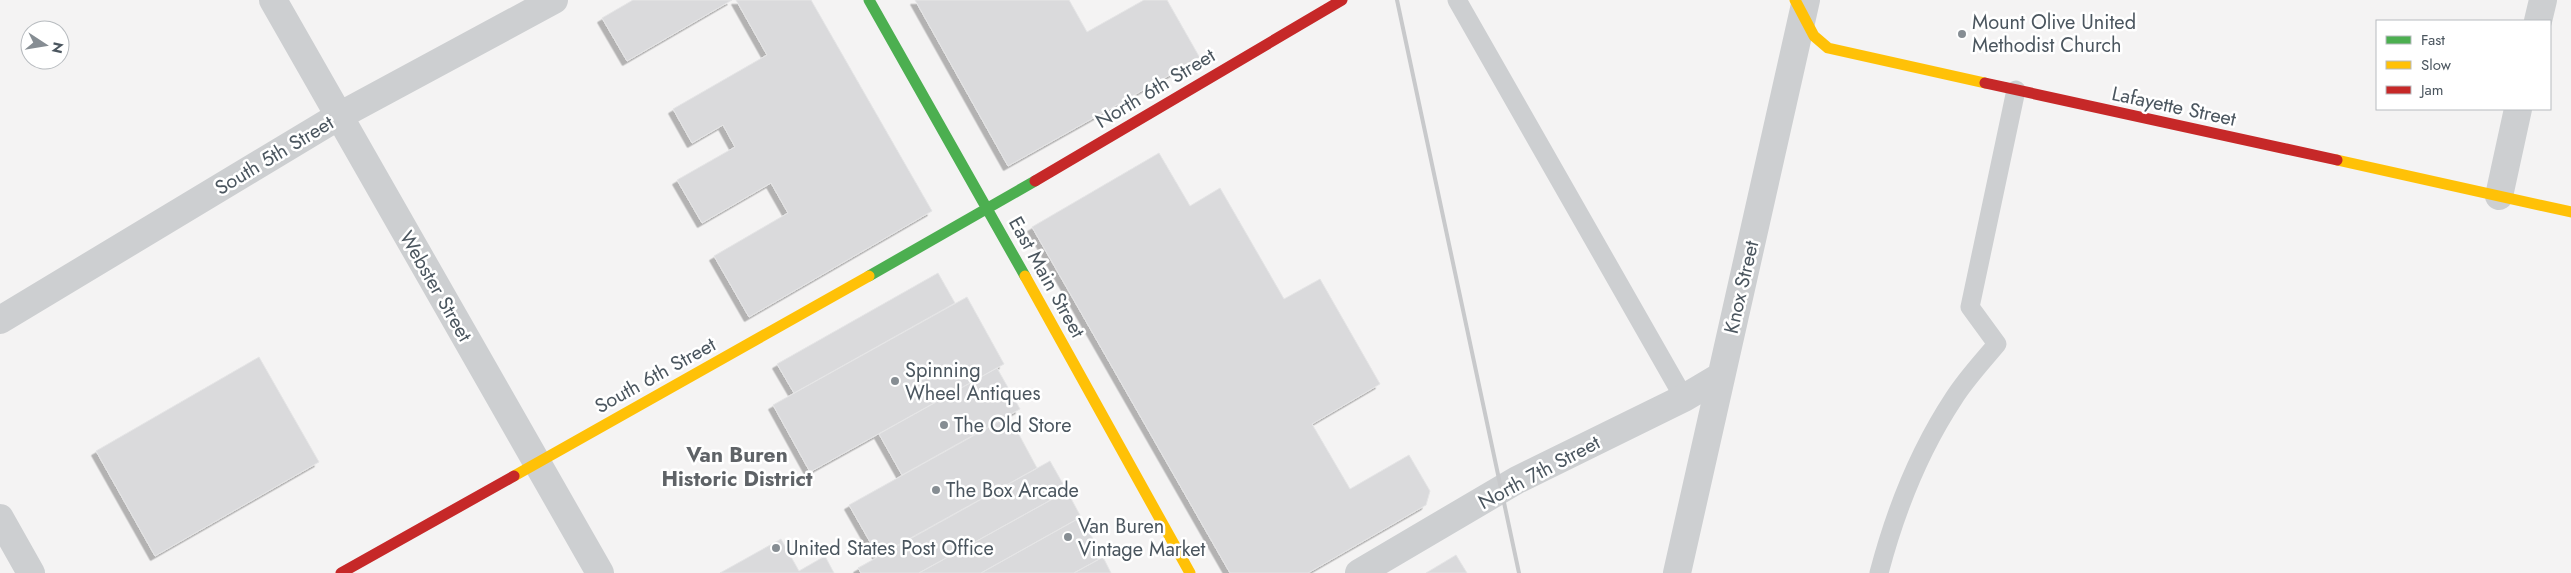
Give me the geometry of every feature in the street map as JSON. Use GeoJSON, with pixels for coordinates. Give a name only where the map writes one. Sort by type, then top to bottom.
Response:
{"type":"FeatureCollection","features":[{"type":"Feature","properties":{"kind":"street","name":"Webster Street"},"geometry":{"type":"LineString","coordinates":[[273,0],[600,573]]}},
{"type":"Feature","properties":{"kind":"street","name":"South 5th Street"},"geometry":{"type":"LineString","coordinates":[[0,320],[339,116],[554,0]]}},
{"type":"Feature","properties":{"kind":"street","name":"East Main Street"},"geometry":{"type":"LineString","coordinates":[[869,0],[988,208],[1190,573]]}},
{"type":"Feature","properties":{"kind":"street","name":"North 6th Street"},"geometry":{"type":"LineString","coordinates":[[988,208],[1342,0]]}},
{"type":"Feature","properties":{"kind":"street"},"geometry":{"type":"LineString","coordinates":[[2538,20],[2543,0]]}},
{"type":"Feature","properties":{"kind":"street","name":"Lafayette Street"},"geometry":{"type":"LineString","coordinates":[[1801,6],[1814,36],[1828,48],[2571,212]]}},
{"type":"Feature","properties":{"kind":"street","name":"Knox Street"},"geometry":{"type":"LineString","coordinates":[[1677,573],[1722,376],[1801,6]]}},
{"type":"Feature","properties":{"kind":"street"},"geometry":{"type":"LineString","coordinates":[[2499,196],[2518,110]]}},
{"type":"Feature","properties":{"kind":"street","name":"South 6th Street"},"geometry":{"type":"LineString","coordinates":[[341,573],[988,208]]}},
{"type":"Feature","properties":{"kind":"street","name":"North 7th Street"},"geometry":{"type":"LineString","coordinates":[[1359,573],[1517,480],[1684,398],[1722,376]]}},
{"type":"Feature","properties":{"kind":"street"},"geometry":{"type":"LineString","coordinates":[[0,518],[31,573]]}},
{"type":"Feature","properties":{"kind":"lane"},"geometry":{"type":"LineString","coordinates":[[1457,0],[1684,398]]}},
{"type":"Feature","properties":{"kind":"lane"},"geometry":{"type":"LineString","coordinates":[[1880,573],[1905,492],[1926,446],[1954,397],[1997,344],[1970,307],[2016,90]]}},
{"type":"Feature","properties":{"kind":"building"},"geometry":{"type":"Polygon","coordinates":[[[633,0],[732,0],[627,61],[602,18],[633,0]]]}},
{"type":"Feature","properties":{"kind":"building"},"geometry":{"type":"Polygon","coordinates":[[[736,0],[811,0],[932,211],[749,317],[714,256],[788,213],[771,183],[702,223],[677,180],[735,147],[723,125],[692,143],[673,109],[767,55],[736,0]]]}},
{"type":"Feature","properties":{"kind":"building"},"geometry":{"type":"Polygon","coordinates":[[[915,0],[1069,0],[1087,32],[1144,0],[1167,0],[1200,58],[1008,166],[915,0]]]}},
{"type":"Feature","properties":{"kind":"building"},"geometry":{"type":"Polygon","coordinates":[[[1159,153],[1190,206],[1220,188],[1284,299],[1320,279],[1380,384],[1312,424],[1350,489],[1409,455],[1430,491],[1426,505],[1308,573],[1230,573],[1032,227],[1159,153]]]}},
{"type":"Feature","properties":{"kind":"building"},"geometry":{"type":"Polygon","coordinates":[[[938,273],[955,303],[794,393],[777,364],[938,273]]]}},
{"type":"Feature","properties":{"kind":"building","name":"Spinning Wheel Antiques"},"geometry":{"type":"Polygon","coordinates":[[[967,297],[1004,364],[810,472],[773,405],[967,297]]]}},
{"type":"Feature","properties":{"kind":"building"},"geometry":{"type":"Polygon","coordinates":[[[259,357],[319,462],[155,556],[96,451],[259,357]]]}},
{"type":"Feature","properties":{"kind":"building","name":"The Old Store"},"geometry":{"type":"Polygon","coordinates":[[[997,368],[1020,409],[902,475],[879,434],[997,368]]]}},
{"type":"Feature","properties":{"kind":"building","name":"The Box Arcade"},"geometry":{"type":"Polygon","coordinates":[[[1009,416],[1037,468],[878,556],[849,505],[1009,416]]]}},
{"type":"Feature","properties":{"kind":"building"},"geometry":{"type":"Polygon","coordinates":[[[1050,461],[1067,491],[919,573],[861,573],[858,568],[1050,461]]]}},
{"type":"Feature","properties":{"kind":"building"},"geometry":{"type":"Polygon","coordinates":[[[1067,491],[1081,517],[981,573],[919,573],[1067,491]]]}},
{"type":"Feature","properties":{"kind":"building","name":"Van Buren Vintage Market"},"geometry":{"type":"Polygon","coordinates":[[[1081,517],[1103,557],[1074,573],[981,573],[1081,517]]]}},
{"type":"Feature","properties":{"kind":"building","name":"United States Post Office"},"geometry":{"type":"Polygon","coordinates":[[[781,539],[799,571],[825,556],[834,573],[720,573],[781,539]]]}},
{"type":"Feature","properties":{"kind":"building"},"geometry":{"type":"Polygon","coordinates":[[[1456,555],[1467,573],[1426,573],[1456,555]]]}},
{"type":"Feature","properties":{"kind":"building"},"geometry":{"type":"Polygon","coordinates":[[[1103,557],[1111,573],[1074,573],[1103,557]]]}},
{"type":"Feature","properties":{"kind":"railway"},"geometry":{"type":"LineString","coordinates":[[1397,0],[1519,573]]}},
{"type":"Feature","properties":{"kind":"traffic: fast"},"geometry":{"type":"LineString","coordinates":[[869,0],[1025,276]]}},
{"type":"Feature","properties":{"kind":"traffic: fast"},"geometry":{"type":"LineString","coordinates":[[869,276],[1035,181]]}},
{"type":"Feature","properties":{"kind":"traffic: slow"},"geometry":{"type":"LineString","coordinates":[[1795,0],[1814,36],[1828,48],[1985,83]]}},
{"type":"Feature","properties":{"kind":"traffic: slow"},"geometry":{"type":"LineString","coordinates":[[2337,160],[2571,212]]}},
{"type":"Feature","properties":{"kind":"traffic: slow"},"geometry":{"type":"LineString","coordinates":[[514,476],[869,276]]}},
{"type":"Feature","properties":{"kind":"traffic: slow"},"geometry":{"type":"LineString","coordinates":[[1025,276],[1190,573]]}},
{"type":"Feature","properties":{"kind":"traffic: jam"},"geometry":{"type":"LineString","coordinates":[[1035,181],[1342,0]]}},
{"type":"Feature","properties":{"kind":"traffic: jam"},"geometry":{"type":"LineString","coordinates":[[1985,83],[2337,160]]}},
{"type":"Feature","properties":{"kind":"traffic: jam"},"geometry":{"type":"LineString","coordinates":[[341,573],[514,476]]}},
{"type":"Feature","properties":{"kind":"place","name":"Mount Olive United Methodist Church"},"geometry":{"type":"Point","coordinates":[1962,34]}},
{"type":"Feature","properties":{"kind":"place","name":"Spinning Wheel Antiques"},"geometry":{"type":"Point","coordinates":[895,381]}},
{"type":"Feature","properties":{"kind":"place","name":"The Old Store"},"geometry":{"type":"Point","coordinates":[944,425]}},
{"type":"Feature","properties":{"kind":"place","name":"The Box Arcade"},"geometry":{"type":"Point","coordinates":[936,490]}},
{"type":"Feature","properties":{"kind":"place","name":"Van Buren Vintage Market"},"geometry":{"type":"Point","coordinates":[1068,537]}},
{"type":"Feature","properties":{"kind":"place","name":"United States Post Office"},"geometry":{"type":"Point","coordinates":[776,548]}},
{"type":"Feature","properties":{"kind":"district","name":"Van Buren Historic District"},"geometry":{"type":"Point","coordinates":[737,467]}}]}
